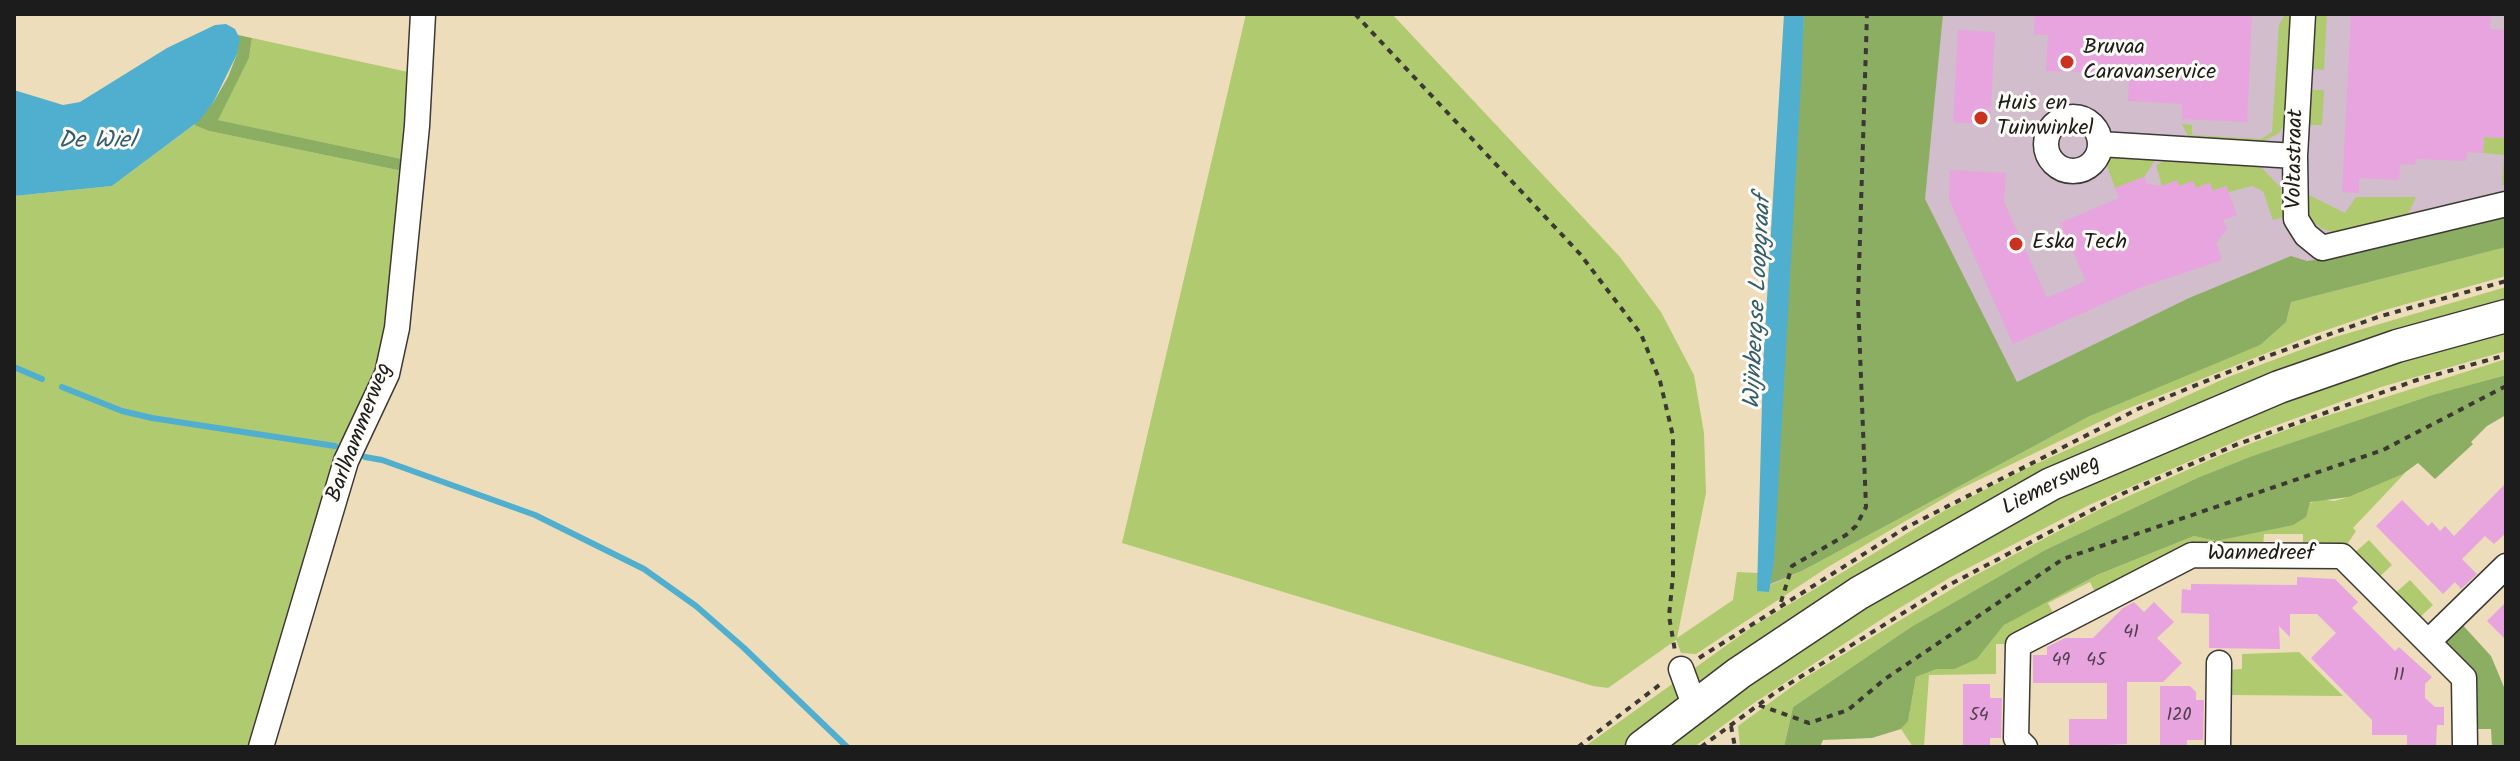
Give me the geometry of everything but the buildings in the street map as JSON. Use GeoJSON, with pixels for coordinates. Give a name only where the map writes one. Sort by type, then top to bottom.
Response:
{"type":"FeatureCollection","features":[{"type":"Feature","properties":{"kind":"main road","name":"Liemersweg"},"geometry":{"type":"LineString","coordinates":[[1642,747],[1859,593],[2051,484],[2279,387],[2397,346],[2506,316]]}},
{"type":"Feature","properties":{"kind":"street","name":"Barlhammerweg"},"geometry":{"type":"LineString","coordinates":[[261,747],[346,461],[387,374],[397,328],[417,126],[423,14]]}},
{"type":"Feature","properties":{"kind":"street","name":"Voltastraat"},"geometry":{"type":"LineString","coordinates":[[2303,14],[2295,156],[2296,219],[2322,248],[2506,204]]}},
{"type":"Feature","properties":{"kind":"street"},"geometry":{"type":"LineString","coordinates":[[2100,144],[2295,156]]}},
{"type":"Feature","properties":{"kind":"street","name":"Wannedreef"},"geometry":{"type":"LineString","coordinates":[[2025,747],[2016,738],[2018,645],[2192,555],[2342,556],[2464,678],[2465,747]]}},
{"type":"Feature","properties":{"kind":"street"},"geometry":{"type":"LineString","coordinates":[[2429,641],[2506,566]]}},
{"type":"Feature","properties":{"kind":"street"},"geometry":{"type":"LineString","coordinates":[[2218,747],[2219,663]]}},
{"type":"Feature","properties":{"kind":"street"},"geometry":{"type":"LineString","coordinates":[[1681,669],[1695,707]]}},
{"type":"Feature","properties":{"kind":"path"},"geometry":{"type":"LineString","coordinates":[[1355,14],[1580,254],[1641,334],[1660,381],[1673,436],[1673,576],[1669,616],[1681,669]]}},
{"type":"Feature","properties":{"kind":"path"},"geometry":{"type":"LineString","coordinates":[[1578,747],[1681,669],[1781,604],[1792,566],[1846,535],[1856,526],[1866,507],[1858,301],[1867,14]]}},
{"type":"Feature","properties":{"kind":"path","name":"Liemersweg"},"geometry":{"type":"LineString","coordinates":[[1701,747],[1759,705],[1945,587],[2124,493],[2253,439],[2417,380],[2506,355]]}},
{"type":"Feature","properties":{"kind":"path"},"geometry":{"type":"LineString","coordinates":[[1759,705],[1809,723],[1848,710],[1885,679],[2063,559],[2383,450],[2506,386]]}},
{"type":"Feature","properties":{"kind":"path"},"geometry":{"type":"LineString","coordinates":[[1731,726],[1735,747]]}},
{"type":"Feature","properties":{"kind":"shaded area"},"geometry":{"type":"Polygon","coordinates":[[[1793,14],[2506,14],[2506,266],[2073,419],[1763,591],[1793,14]]]}},
{"type":"Feature","properties":{"kind":"green space"},"geometry":{"type":"Polygon","coordinates":[[[1246,14],[1392,14],[1620,257],[1661,312],[1694,375],[1704,433],[1706,493],[1677,638],[1733,600],[1737,572],[1758,573],[1758,591],[1802,571],[2090,416],[2203,367],[2286,322],[2291,302],[2506,247],[2506,276],[2385,310],[2312,335],[2124,410],[1958,490],[1828,567],[1696,654],[1681,653],[1676,640],[1608,688],[1593,686],[1122,543],[1246,14]]]}},
{"type":"Feature","properties":{"kind":"green space"},"geometry":{"type":"Polygon","coordinates":[[[1804,14],[1943,14],[1925,199],[2017,382],[2189,298],[2291,256],[2307,261],[2328,258],[2506,213],[2506,247],[2291,302],[2286,322],[2260,345],[2090,416],[1802,571],[1770,584],[1804,14]]]}},
{"type":"Feature","properties":{"kind":"green space"},"geometry":{"type":"Polygon","coordinates":[[[2313,14],[2327,14],[2324,70],[2311,69],[2313,14]]]}},
{"type":"Feature","properties":{"kind":"green space"},"geometry":{"type":"Polygon","coordinates":[[[2284,16],[2292,16],[2285,124],[2279,133],[2258,144],[2190,140],[2182,124],[2192,125],[2192,135],[2261,139],[2272,132],[2279,25],[2284,16]]]}},
{"type":"Feature","properties":{"kind":"green space"},"geometry":{"type":"Polygon","coordinates":[[[238,35],[252,38],[249,58],[218,120],[402,159],[402,171],[209,131],[194,125],[213,103],[228,77],[237,54],[238,35]]]}},
{"type":"Feature","properties":{"kind":"green space"},"geometry":{"type":"Polygon","coordinates":[[[252,38],[408,72],[402,159],[217,120],[249,58],[252,38]]]}},
{"type":"Feature","properties":{"kind":"green space"},"geometry":{"type":"Polygon","coordinates":[[[2311,90],[2324,90],[2322,125],[2310,125],[2311,90]]]}},
{"type":"Feature","properties":{"kind":"green space"},"geometry":{"type":"Polygon","coordinates":[[[194,125],[209,131],[402,171],[394,296],[378,369],[328,477],[249,747],[14,747],[14,196],[112,186],[194,125]]]}},
{"type":"Feature","properties":{"kind":"green space"},"geometry":{"type":"Polygon","coordinates":[[[2484,137],[2506,138],[2506,185],[2502,185],[2504,155],[2483,153],[2484,137]]]}},
{"type":"Feature","properties":{"kind":"green space"},"geometry":{"type":"Polygon","coordinates":[[[2109,158],[2156,159],[2144,177],[2115,188],[2106,163],[2109,158]]]}},
{"type":"Feature","properties":{"kind":"green space"},"geometry":{"type":"Polygon","coordinates":[[[2169,159],[2260,166],[2281,188],[2283,217],[2273,220],[2263,191],[2252,186],[2229,192],[2226,186],[2213,191],[2209,183],[2196,188],[2179,186],[2177,181],[2162,186],[2156,165],[2169,159]]]}},
{"type":"Feature","properties":{"kind":"green space"},"geometry":{"type":"Polygon","coordinates":[[[2305,193],[2345,213],[2356,197],[2416,197],[2408,214],[2338,233],[2322,229],[2310,219],[2304,207],[2305,193]]]}},
{"type":"Feature","properties":{"kind":"green space"},"geometry":{"type":"Polygon","coordinates":[[[2506,287],[2506,303],[2358,347],[1754,651],[1622,747],[1584,747],[1755,625],[1944,511],[2027,468],[2228,377],[2335,337],[2506,287]]]}},
{"type":"Feature","properties":{"kind":"green space"},"geometry":{"type":"Polygon","coordinates":[[[2506,326],[2506,351],[2381,387],[2250,435],[2089,505],[1951,577],[1888,615],[1751,705],[1694,747],[1665,747],[1837,621],[2052,498],[2233,415],[2506,326]]]}},
{"type":"Feature","properties":{"kind":"green space"},"geometry":{"type":"Polygon","coordinates":[[[2506,359],[2506,375],[2432,395],[2252,456],[2197,478],[2045,550],[1911,627],[1793,707],[1784,747],[1740,747],[1738,726],[1801,680],[1970,578],[2104,507],[2221,455],[2304,423],[2506,359]]]}},
{"type":"Feature","properties":{"kind":"green space"},"geometry":{"type":"Polygon","coordinates":[[[2506,375],[2506,415],[2487,426],[2471,442],[2473,444],[2435,479],[2418,463],[2403,474],[2349,497],[2310,502],[2306,517],[2293,525],[2216,541],[2194,536],[2097,575],[2004,625],[1977,659],[1955,669],[1936,669],[1916,677],[1908,721],[1901,729],[1872,738],[1823,740],[1820,747],[1784,747],[1793,707],[1911,627],[2045,550],[2197,478],[2252,456],[2432,395],[2506,375]]]}},
{"type":"Feature","properties":{"kind":"green space"},"geometry":{"type":"Polygon","coordinates":[[[2405,473],[2353,528],[2356,531],[2344,549],[2303,548],[2303,534],[2264,534],[2263,548],[2096,594],[2090,582],[2048,603],[2054,615],[2009,644],[1996,644],[1996,674],[1929,675],[1924,747],[1913,747],[1901,729],[1908,720],[1916,677],[1936,668],[1955,669],[1977,659],[2004,625],[2027,610],[2097,575],[2194,536],[2216,541],[2320,499],[2334,501],[2349,497],[2405,473]]]}},
{"type":"Feature","properties":{"kind":"green space"},"geometry":{"type":"Polygon","coordinates":[[[2369,540],[2392,565],[2376,580],[2352,555],[2369,540]]]}},
{"type":"Feature","properties":{"kind":"green space"},"geometry":{"type":"Polygon","coordinates":[[[2410,580],[2433,605],[2417,620],[2393,595],[2410,580]]]}},
{"type":"Feature","properties":{"kind":"green space"},"geometry":{"type":"Polygon","coordinates":[[[2459,621],[2491,656],[2504,687],[2504,747],[2492,747],[2491,729],[2473,729],[2445,648],[2445,638],[2459,621]]]}},
{"type":"Feature","properties":{"kind":"green space"},"geometry":{"type":"Polygon","coordinates":[[[2299,652],[2343,696],[2232,695],[2231,747],[2224,747],[2226,670],[2242,669],[2242,654],[2299,652]]]}},
{"type":"Feature","properties":{"kind":"water"},"geometry":{"type":"Polygon","coordinates":[[[1784,14],[1804,14],[1774,562],[1769,592],[1757,591],[1763,365],[1784,14]]]}},
{"type":"Feature","properties":{"kind":"water","name":"De Wiel"},"geometry":{"type":"Polygon","coordinates":[[[226,24],[235,29],[240,39],[237,54],[213,103],[199,121],[112,186],[14,196],[14,90],[63,105],[80,102],[167,48],[215,25],[226,24]]]}},
{"type":"Feature","properties":{"kind":"waterway"},"geometry":{"type":"LineString","coordinates":[[14,367],[42,379]]}},
{"type":"Feature","properties":{"kind":"waterway"},"geometry":{"type":"LineString","coordinates":[[62,387],[122,411],[152,418],[335,446]]}},
{"type":"Feature","properties":{"kind":"waterway"},"geometry":{"type":"LineString","coordinates":[[365,457],[382,460],[535,515],[644,569],[696,606],[744,648],[847,747]]}},
{"type":"Feature","properties":{"kind":"place","name":"Bruvaa Caravanservice"},"geometry":{"type":"Point","coordinates":[2067,62]}},
{"type":"Feature","properties":{"kind":"place","name":"Huis en Tuinwinkel"},"geometry":{"type":"Point","coordinates":[1981,118]}},
{"type":"Feature","properties":{"kind":"place","name":"Eska Tech"},"geometry":{"type":"Point","coordinates":[2016,244]}},
{"type":"Feature","properties":{"kind":"water label","name":"Wijnbergse Loopgraaf"},"geometry":{"type":"Point","coordinates":[1760,302]}}]}
